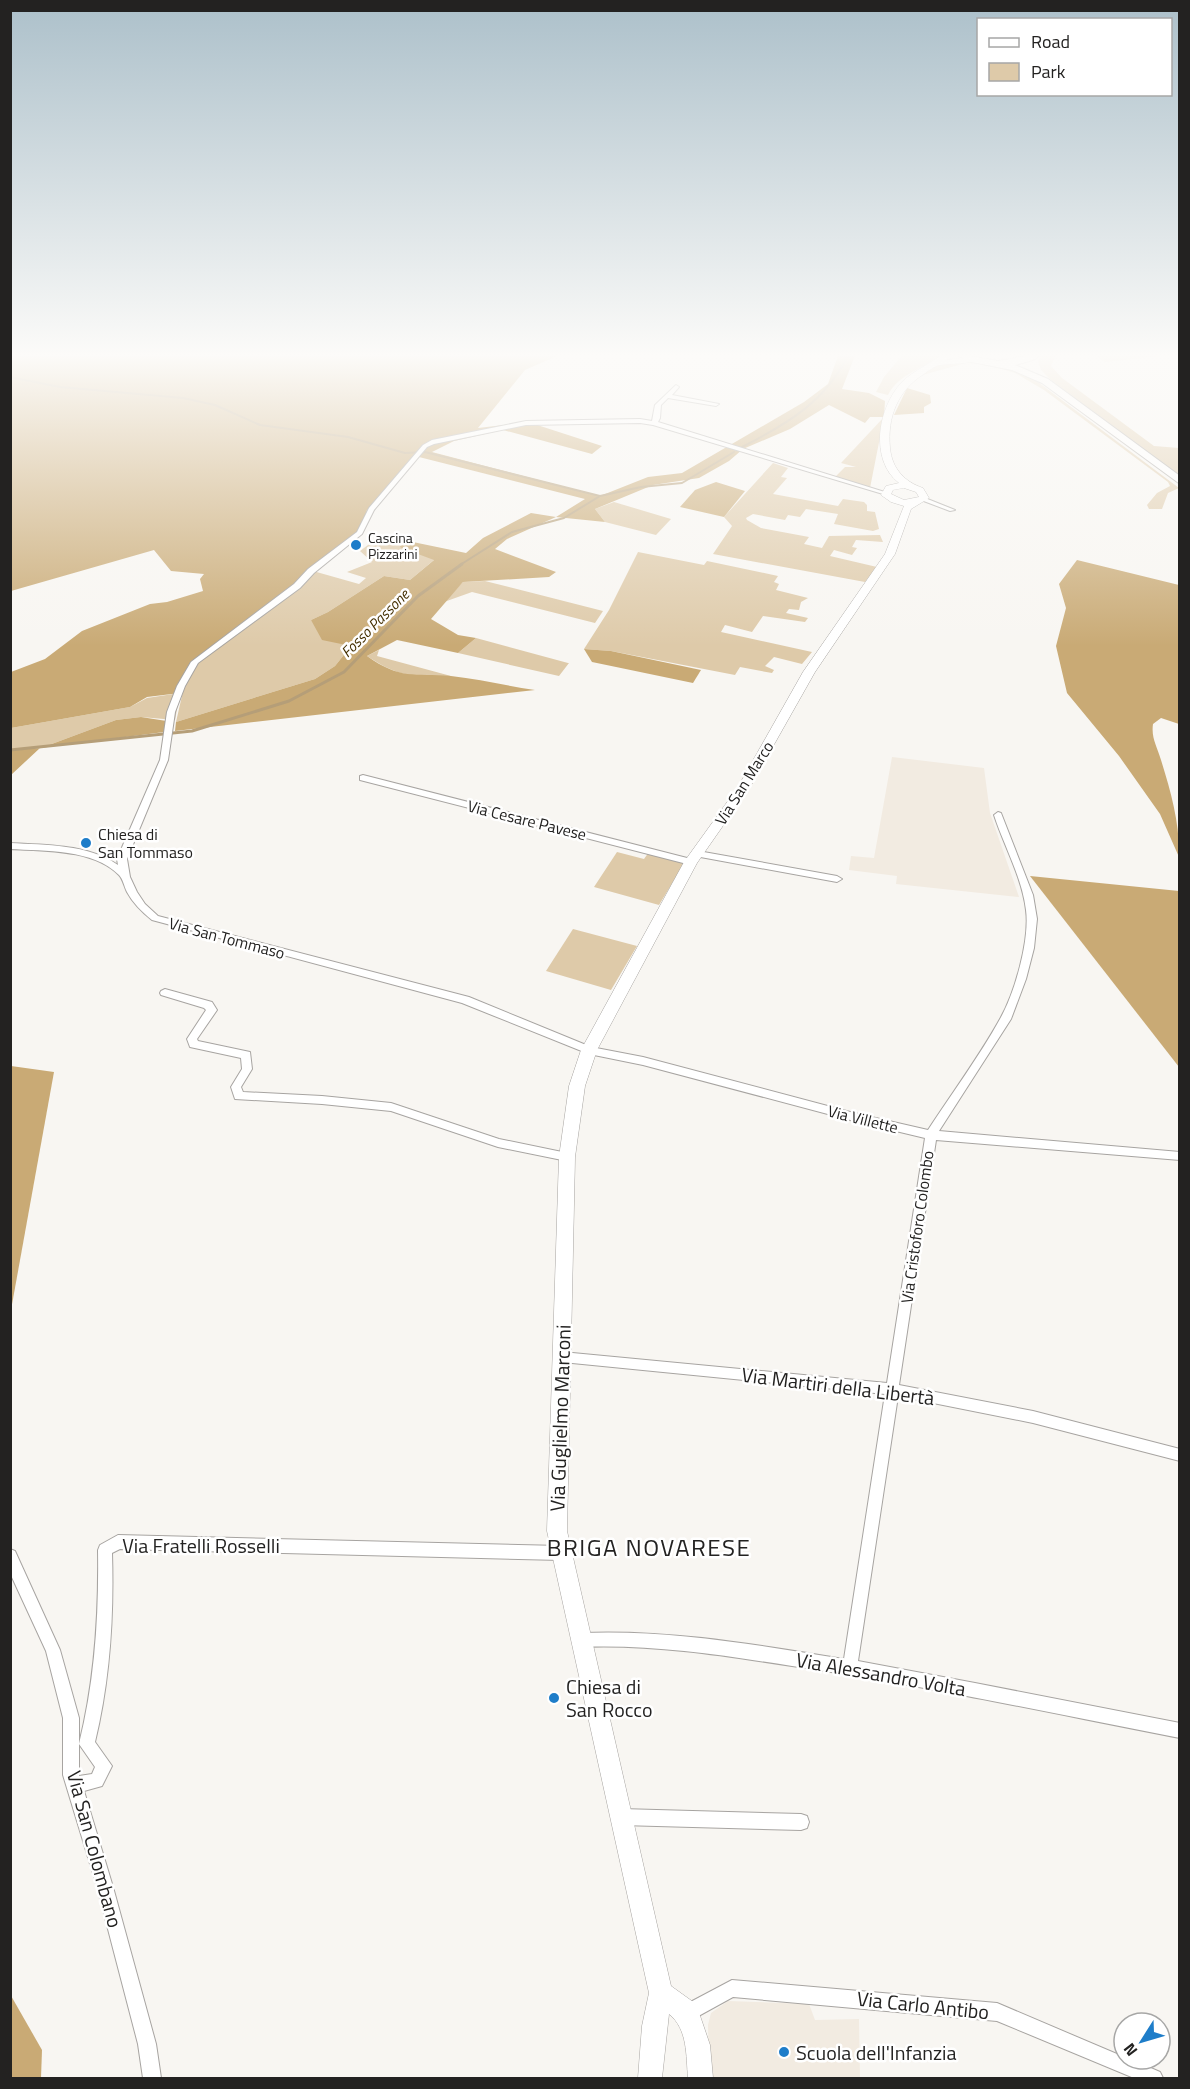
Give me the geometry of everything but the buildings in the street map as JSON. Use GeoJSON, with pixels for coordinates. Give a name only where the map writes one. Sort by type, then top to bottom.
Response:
{"type":"FeatureCollection","features":[{"type":"Feature","properties":{"kind":"main road"},"geometry":{"type":"LineString","coordinates":[[1138,450],[1179,481]]}},
{"type":"Feature","properties":{"kind":"street"},"geometry":{"type":"LineString","coordinates":[[123,874],[122,860],[164,760],[171,712],[181,686],[195,662],[297,586],[310,571],[360,533],[371,509],[423,450]]}},
{"type":"Feature","properties":{"kind":"street"},"geometry":{"type":"LineString","coordinates":[[745,450],[885,493],[901,507],[902,519]]}},
{"type":"Feature","properties":{"kind":"street"},"geometry":{"type":"LineString","coordinates":[[885,450],[896,482]]}},
{"type":"Feature","properties":{"kind":"street"},"geometry":{"type":"LineString","coordinates":[[896,482],[922,491],[923,498]]}},
{"type":"Feature","properties":{"kind":"street"},"geometry":{"type":"LineString","coordinates":[[885,493],[896,482]]}},
{"type":"Feature","properties":{"kind":"street"},"geometry":{"type":"LineString","coordinates":[[894,501],[911,503],[923,498],[952,510]]}},
{"type":"Feature","properties":{"kind":"street","name":"Via San Marco"},"geometry":{"type":"LineString","coordinates":[[589,1050],[694,858],[744,787],[809,672],[890,554],[897,540],[905,509],[911,503]]}},
{"type":"Feature","properties":{"kind":"street","name":"Via Cesare Pavese"},"geometry":{"type":"LineString","coordinates":[[363,778],[694,858],[837,879]]}},
{"type":"Feature","properties":{"kind":"street","name":"Via Cristoforo Colombo"},"geometry":{"type":"LineString","coordinates":[[850,1666],[931,1135],[1006,1019],[1014,1002],[1030,938],[1032,909],[998,815]]}},
{"type":"Feature","properties":{"kind":"street"},"geometry":{"type":"LineString","coordinates":[[10,846],[63,848],[116,866],[123,874]]}},
{"type":"Feature","properties":{"kind":"street","name":"Via San Tommaso"},"geometry":{"type":"LineString","coordinates":[[123,874],[138,902],[155,918],[465,1000],[589,1050]]}},
{"type":"Feature","properties":{"kind":"street"},"geometry":{"type":"LineString","coordinates":[[165,993],[208,1005],[212,1010],[192,1039],[194,1044],[246,1055],[247,1069],[236,1087],[239,1096],[322,1100],[391,1107],[498,1143],[567,1156]]}},
{"type":"Feature","properties":{"kind":"street","name":"Via Villette"},"geometry":{"type":"LineString","coordinates":[[589,1050],[643,1061],[931,1135],[1179,1156]]}},
{"type":"Feature","properties":{"kind":"street","name":"Via Guglielmo Marconi"},"geometry":{"type":"LineString","coordinates":[[589,1050],[577,1086],[567,1156],[557,1531],[661,1993],[654,2026],[650,2079]]}},
{"type":"Feature","properties":{"kind":"street","name":"Via Martiri della Libertà"},"geometry":{"type":"LineString","coordinates":[[562,1357],[893,1389],[1033,1417],[1179,1455]]}},
{"type":"Feature","properties":{"kind":"street","name":"Via Fratelli Rosselli"},"geometry":{"type":"LineString","coordinates":[[74,1785],[97,1781],[104,1766],[87,1744],[99,1696],[105,1650],[105,1550],[118,1542],[561,1553]]}},
{"type":"Feature","properties":{"kind":"street","name":"Via San Colombano"},"geometry":{"type":"LineString","coordinates":[[10,1556],[53,1650],[71,1718],[71,1775],[105,1887],[147,2044],[152,2079]]}},
{"type":"Feature","properties":{"kind":"street","name":"Via Alessandro Volta"},"geometry":{"type":"LineString","coordinates":[[580,1640],[621,1637],[677,1642],[850,1666],[1179,1731]]}},
{"type":"Feature","properties":{"kind":"street"},"geometry":{"type":"LineString","coordinates":[[621,1817],[801,1822]]}},
{"type":"Feature","properties":{"kind":"street","name":"Via Carlo Antibo"},"geometry":{"type":"LineString","coordinates":[[687,2013],[732,1988],[997,2012],[1154,2079]]}},
{"type":"Feature","properties":{"kind":"street"},"geometry":{"type":"LineString","coordinates":[[661,1993],[687,2013],[698,2045],[700,2079]]}},
{"type":"Feature","properties":{"kind":"shaded area"},"geometry":{"type":"Polygon","coordinates":[[[11,450],[435,450],[432,452],[600,496],[648,477],[682,473],[721,450],[741,450],[729,461],[699,478],[653,485],[595,509],[605,522],[556,517],[585,499],[415,456],[367,510],[359,533],[296,586],[245,621],[212,648],[197,662],[180,693],[147,697],[130,707],[11,728],[11,672],[45,659],[82,631],[150,604],[167,602],[203,591],[200,579],[204,574],[171,571],[154,550],[11,591],[11,450]]]}},
{"type":"Feature","properties":{"kind":"shaded area"},"geometry":{"type":"Polygon","coordinates":[[[579,450],[596,450],[592,454],[579,450]]]}},
{"type":"Feature","properties":{"kind":"shaded area"},"geometry":{"type":"Polygon","coordinates":[[[716,482],[745,491],[724,517],[680,507],[695,490],[716,482]]]}},
{"type":"Feature","properties":{"kind":"shaded area"},"geometry":{"type":"Polygon","coordinates":[[[531,513],[556,517],[507,539],[495,549],[556,572],[549,577],[463,582],[431,619],[458,635],[476,638],[458,653],[397,640],[367,656],[398,672],[462,677],[535,690],[175,731],[176,722],[315,679],[335,666],[351,646],[322,640],[311,620],[328,612],[384,576],[410,580],[434,560],[399,547],[408,541],[466,553],[483,538],[531,513]]]}},
{"type":"Feature","properties":{"kind":"shaded area"},"geometry":{"type":"Polygon","coordinates":[[[1077,560],[1179,585],[1179,724],[1161,718],[1153,724],[1153,729],[1174,808],[1179,857],[1160,814],[1119,756],[1067,693],[1056,646],[1066,608],[1059,584],[1077,560]]]}},
{"type":"Feature","properties":{"kind":"shaded area"},"geometry":{"type":"Polygon","coordinates":[[[584,649],[611,651],[701,670],[693,683],[592,662],[584,649]]]}},
{"type":"Feature","properties":{"kind":"shaded area"},"geometry":{"type":"Polygon","coordinates":[[[141,717],[173,722],[172,731],[42,748],[116,720],[141,717]]]}},
{"type":"Feature","properties":{"kind":"shaded area"},"geometry":{"type":"Polygon","coordinates":[[[40,748],[11,775],[11,750],[40,748]]]}},
{"type":"Feature","properties":{"kind":"shaded area"},"geometry":{"type":"Polygon","coordinates":[[[892,757],[984,768],[990,813],[1019,897],[896,884],[897,876],[849,870],[851,856],[874,858],[892,757]]]}},
{"type":"Feature","properties":{"kind":"shaded area"},"geometry":{"type":"Polygon","coordinates":[[[1030,876],[1179,891],[1179,1067],[1030,876]]]}},
{"type":"Feature","properties":{"kind":"shaded area"},"geometry":{"type":"Polygon","coordinates":[[[10,1066],[54,1072],[11,1310],[10,1066]]]}},
{"type":"Feature","properties":{"kind":"shaded area"},"geometry":{"type":"Polygon","coordinates":[[[10,1994],[42,2050],[41,2078],[11,2078],[10,1994]]]}},
{"type":"Feature","properties":{"kind":"shaded area","name":"Scuola dell'Infanzia"},"geometry":{"type":"Polygon","coordinates":[[[728,2001],[809,2004],[815,2020],[859,2019],[860,2078],[709,2078],[708,2025],[711,2013],[728,2001]]]}},
{"type":"Feature","properties":{"kind":"green space"},"geometry":{"type":"Polygon","coordinates":[[[853,450],[877,450],[870,488],[835,477],[845,467],[856,467],[841,463],[853,450]]]}},
{"type":"Feature","properties":{"kind":"green space"},"geometry":{"type":"Polygon","coordinates":[[[1126,450],[1129,450],[1179,488],[1168,493],[1162,509],[1149,509],[1147,505],[1157,493],[1170,486],[1168,482],[1126,450]]]}},
{"type":"Feature","properties":{"kind":"green space"},"geometry":{"type":"Polygon","coordinates":[[[1145,450],[1179,450],[1179,476],[1145,450]]]}},
{"type":"Feature","properties":{"kind":"green space"},"geometry":{"type":"Polygon","coordinates":[[[773,463],[788,468],[781,477],[787,478],[773,494],[838,506],[843,499],[864,502],[867,505],[867,511],[875,512],[879,529],[873,531],[834,524],[838,514],[806,509],[800,517],[788,515],[785,520],[753,514],[746,518],[747,520],[761,528],[809,537],[804,544],[822,548],[829,536],[880,535],[883,542],[856,540],[852,547],[857,548],[852,555],[834,550],[830,556],[877,567],[865,582],[713,554],[732,526],[724,517],[773,463]]]}},
{"type":"Feature","properties":{"kind":"green space"},"geometry":{"type":"Polygon","coordinates":[[[614,502],[671,519],[656,535],[605,522],[595,509],[614,502]]]}},
{"type":"Feature","properties":{"kind":"green space"},"geometry":{"type":"Polygon","coordinates":[[[380,536],[407,541],[399,547],[435,559],[410,580],[384,576],[328,612],[311,620],[351,646],[335,666],[315,679],[176,722],[184,687],[198,662],[313,571],[359,584],[366,578],[347,572],[372,562],[360,551],[380,536]]]}},
{"type":"Feature","properties":{"kind":"green space"},"geometry":{"type":"Polygon","coordinates":[[[638,552],[704,565],[707,561],[778,576],[774,582],[779,584],[776,590],[808,598],[801,602],[799,610],[789,609],[786,613],[808,618],[805,622],[763,616],[752,632],[725,625],[721,632],[812,652],[802,664],[774,657],[765,666],[774,670],[772,673],[740,667],[735,675],[611,651],[584,649],[609,610],[638,552]]]}},
{"type":"Feature","properties":{"kind":"green space"},"geometry":{"type":"Polygon","coordinates":[[[485,581],[603,611],[595,623],[472,592],[444,602],[463,582],[485,581]]]}},
{"type":"Feature","properties":{"kind":"green space"},"geometry":{"type":"Polygon","coordinates":[[[476,638],[569,663],[559,676],[458,653],[476,638]]]}},
{"type":"Feature","properties":{"kind":"green space"},"geometry":{"type":"Polygon","coordinates":[[[379,650],[377,656],[451,676],[416,676],[397,672],[367,656],[379,650]]]}},
{"type":"Feature","properties":{"kind":"green space"},"geometry":{"type":"Polygon","coordinates":[[[180,693],[175,720],[141,717],[116,720],[41,748],[11,750],[11,728],[130,707],[147,698],[180,693]]]}},
{"type":"Feature","properties":{"kind":"green space"},"geometry":{"type":"Polygon","coordinates":[[[617,852],[644,859],[649,852],[685,862],[659,905],[594,887],[617,852]]]}},
{"type":"Feature","properties":{"kind":"green space"},"geometry":{"type":"Polygon","coordinates":[[[573,929],[637,946],[611,990],[546,971],[573,929]]]}},
{"type":"Feature","properties":{"kind":"waterway"},"geometry":{"type":"LineString","coordinates":[[396,450],[405,453],[425,452],[600,496]]}},
{"type":"Feature","properties":{"kind":"waterway"},"geometry":{"type":"LineString","coordinates":[[600,496],[641,487],[682,483],[734,452]]}},
{"type":"Feature","properties":{"kind":"waterway","name":"Fosso Passone"},"geometry":{"type":"LineString","coordinates":[[460,565],[512,532],[564,518],[600,496]]}},
{"type":"Feature","properties":{"kind":"waterway","name":"Fosso Passone"},"geometry":{"type":"LineString","coordinates":[[10,750],[192,731],[289,701],[344,672],[418,596],[462,564]]}},
{"type":"Feature","properties":{"kind":"place","name":"Cascina Pizzarini"},"geometry":{"type":"Point","coordinates":[356,545]}},
{"type":"Feature","properties":{"kind":"place","name":"Chiesa di San Tommaso"},"geometry":{"type":"Point","coordinates":[86,843]}},
{"type":"Feature","properties":{"kind":"place","name":"Chiesa di San Rocco"},"geometry":{"type":"Point","coordinates":[554,1698]}},
{"type":"Feature","properties":{"kind":"place","name":"Scuola dell'Infanzia"},"geometry":{"type":"Point","coordinates":[784,2052]}},
{"type":"Feature","properties":{"kind":"district","name":"BRIGA NOVARESE"},"geometry":{"type":"Point","coordinates":[649,1547]}}]}
